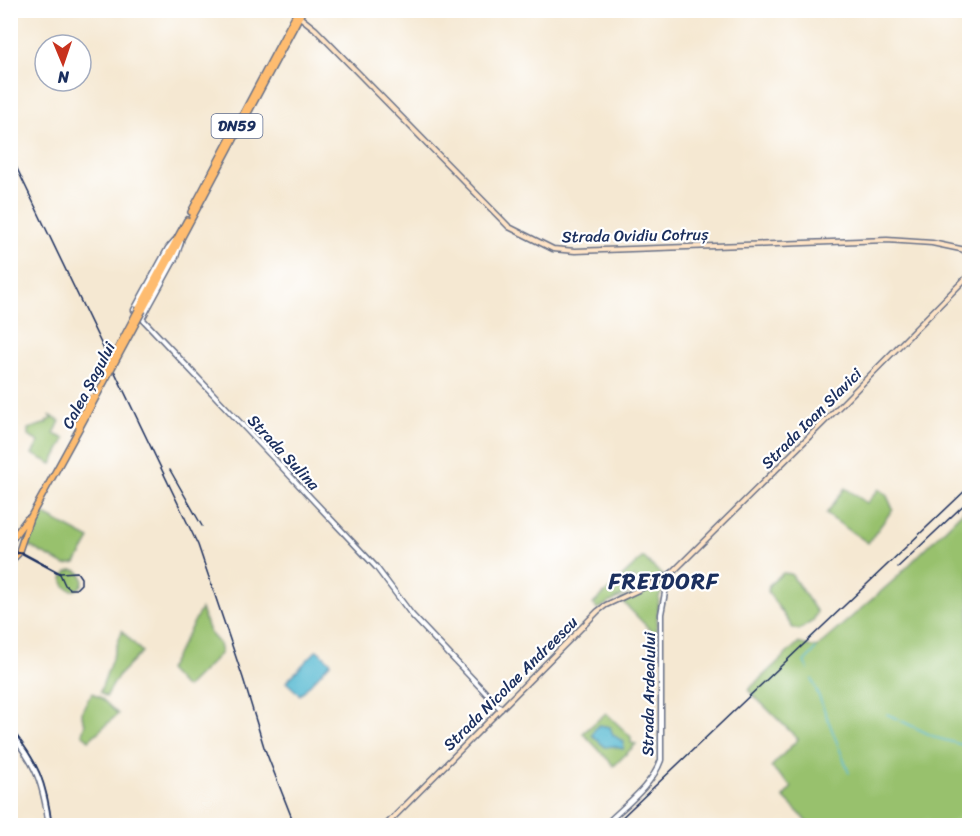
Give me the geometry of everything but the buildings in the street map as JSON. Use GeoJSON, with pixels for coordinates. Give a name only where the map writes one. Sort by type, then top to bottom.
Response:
{"type":"FeatureCollection","features":[{"type":"Feature","properties":{"kind":"main road","name":"Calea Șagului"},"geometry":{"type":"LineString","coordinates":[[12,559],[21,546],[30,518],[298,12]]}},
{"type":"Feature","properties":{"kind":"main road","name":"Strada Ovidiu Cotruș"},"geometry":{"type":"LineString","coordinates":[[298,12],[509,227],[553,249],[575,251],[887,240],[932,243],[960,248],[969,253]]}},
{"type":"Feature","properties":{"kind":"main road","name":"Strada Ioan Slavici"},"geometry":{"type":"LineString","coordinates":[[666,577],[846,401],[969,274]]}},
{"type":"Feature","properties":{"kind":"main road","name":"Calea Șagului"},"geometry":{"type":"LineString","coordinates":[[21,546],[11,542],[79,426]]}},
{"type":"Feature","properties":{"kind":"main road","name":"Strada Nicolae Andreescu"},"geometry":{"type":"LineString","coordinates":[[385,825],[603,607],[666,577]]}},
{"type":"Feature","properties":{"kind":"street","name":"Calea Șagului"},"geometry":{"type":"LineString","coordinates":[[142,319],[178,252],[179,238]]}},
{"type":"Feature","properties":{"kind":"street","name":"Strada Sulina"},"geometry":{"type":"LineString","coordinates":[[139,310],[142,319],[376,567],[404,605],[501,709]]}},
{"type":"Feature","properties":{"kind":"street","name":"Strada Ardealului"},"geometry":{"type":"LineString","coordinates":[[604,825],[651,778],[662,758],[661,614],[666,577]]}},
{"type":"Feature","properties":{"kind":"street"},"geometry":{"type":"LineString","coordinates":[[10,732],[26,752],[38,774],[49,825]]}},
{"type":"Feature","properties":{"kind":"green space"},"geometry":{"type":"Polygon","coordinates":[[[50,416],[60,421],[54,434],[65,439],[52,464],[32,454],[39,442],[28,436],[28,429],[47,423],[46,421],[51,419],[50,416]]]}},
{"type":"Feature","properties":{"kind":"green space"},"geometry":{"type":"Polygon","coordinates":[[[845,488],[867,503],[879,489],[886,494],[893,509],[868,543],[826,514],[845,488]]]}},
{"type":"Feature","properties":{"kind":"green space"},"geometry":{"type":"Polygon","coordinates":[[[969,505],[969,825],[809,825],[783,797],[792,787],[771,767],[798,739],[748,690],[798,643],[816,648],[894,580],[969,505]]]}},
{"type":"Feature","properties":{"kind":"green space"},"geometry":{"type":"Polygon","coordinates":[[[41,513],[90,539],[76,563],[65,565],[27,545],[26,542],[41,513]]]}},
{"type":"Feature","properties":{"kind":"green space"},"geometry":{"type":"Polygon","coordinates":[[[643,557],[663,576],[640,584],[635,577],[630,581],[634,587],[633,590],[598,609],[593,604],[643,557]]]}},
{"type":"Feature","properties":{"kind":"green space"},"geometry":{"type":"Polygon","coordinates":[[[69,570],[77,570],[83,576],[83,584],[77,590],[69,590],[63,584],[63,576],[69,570]]]}},
{"type":"Feature","properties":{"kind":"green space"},"geometry":{"type":"Polygon","coordinates":[[[783,573],[791,574],[817,612],[813,621],[799,630],[793,628],[768,592],[769,585],[783,573]]]}},
{"type":"Feature","properties":{"kind":"green space"},"geometry":{"type":"Polygon","coordinates":[[[660,582],[664,585],[659,597],[654,634],[621,600],[660,582]]]}},
{"type":"Feature","properties":{"kind":"green space"},"geometry":{"type":"Polygon","coordinates":[[[201,609],[209,632],[219,643],[221,653],[187,687],[183,686],[168,670],[201,609]]]}},
{"type":"Feature","properties":{"kind":"green space"},"geometry":{"type":"Polygon","coordinates":[[[122,631],[142,652],[118,676],[106,697],[100,692],[122,631]]]}},
{"type":"Feature","properties":{"kind":"green space"},"geometry":{"type":"Polygon","coordinates":[[[92,693],[100,697],[118,714],[89,740],[82,734],[85,723],[82,715],[92,693]]]}},
{"type":"Feature","properties":{"kind":"green space"},"geometry":{"type":"Polygon","coordinates":[[[606,713],[631,737],[631,743],[636,744],[614,766],[583,733],[606,713]]]}},
{"type":"Feature","properties":{"kind":"water"},"geometry":{"type":"Polygon","coordinates":[[[317,650],[331,662],[300,695],[286,682],[317,650]]]}},
{"type":"Feature","properties":{"kind":"water"},"geometry":{"type":"Polygon","coordinates":[[[599,725],[610,727],[613,735],[624,742],[623,749],[613,746],[605,747],[592,735],[599,725]]]}},
{"type":"Feature","properties":{"kind":"waterway"},"geometry":{"type":"LineString","coordinates":[[808,669],[804,662],[816,649]]}},
{"type":"Feature","properties":{"kind":"waterway"},"geometry":{"type":"LineString","coordinates":[[812,679],[849,773]]}},
{"type":"Feature","properties":{"kind":"waterway"},"geometry":{"type":"LineString","coordinates":[[887,714],[937,738],[970,747]]}},
{"type":"Feature","properties":{"kind":"waterway"},"geometry":{"type":"LineString","coordinates":[[963,744],[970,737]]}},
{"type":"Feature","properties":{"kind":"tram line"},"geometry":{"type":"LineString","coordinates":[[10,554],[21,552],[60,573],[77,572],[81,578],[81,584],[76,589],[70,589],[65,585],[60,574],[21,553],[10,555]]}},
{"type":"Feature","properties":{"kind":"tram line"},"geometry":{"type":"LineString","coordinates":[[10,727],[28,751],[40,773],[52,826]]}},
{"type":"Feature","properties":{"kind":"railway"},"geometry":{"type":"LineString","coordinates":[[10,154],[198,545],[264,747],[295,826]]}},
{"type":"Feature","properties":{"kind":"railway"},"geometry":{"type":"LineString","coordinates":[[170,470],[202,526]]}},
{"type":"Feature","properties":{"kind":"railway"},"geometry":{"type":"LineString","coordinates":[[613,826],[970,486]]}},
{"type":"Feature","properties":{"kind":"railway"},"geometry":{"type":"LineString","coordinates":[[898,567],[970,499]]}},
{"type":"Feature","properties":{"kind":"district","name":"FREIDORF"},"geometry":{"type":"Point","coordinates":[664,581]}}]}
